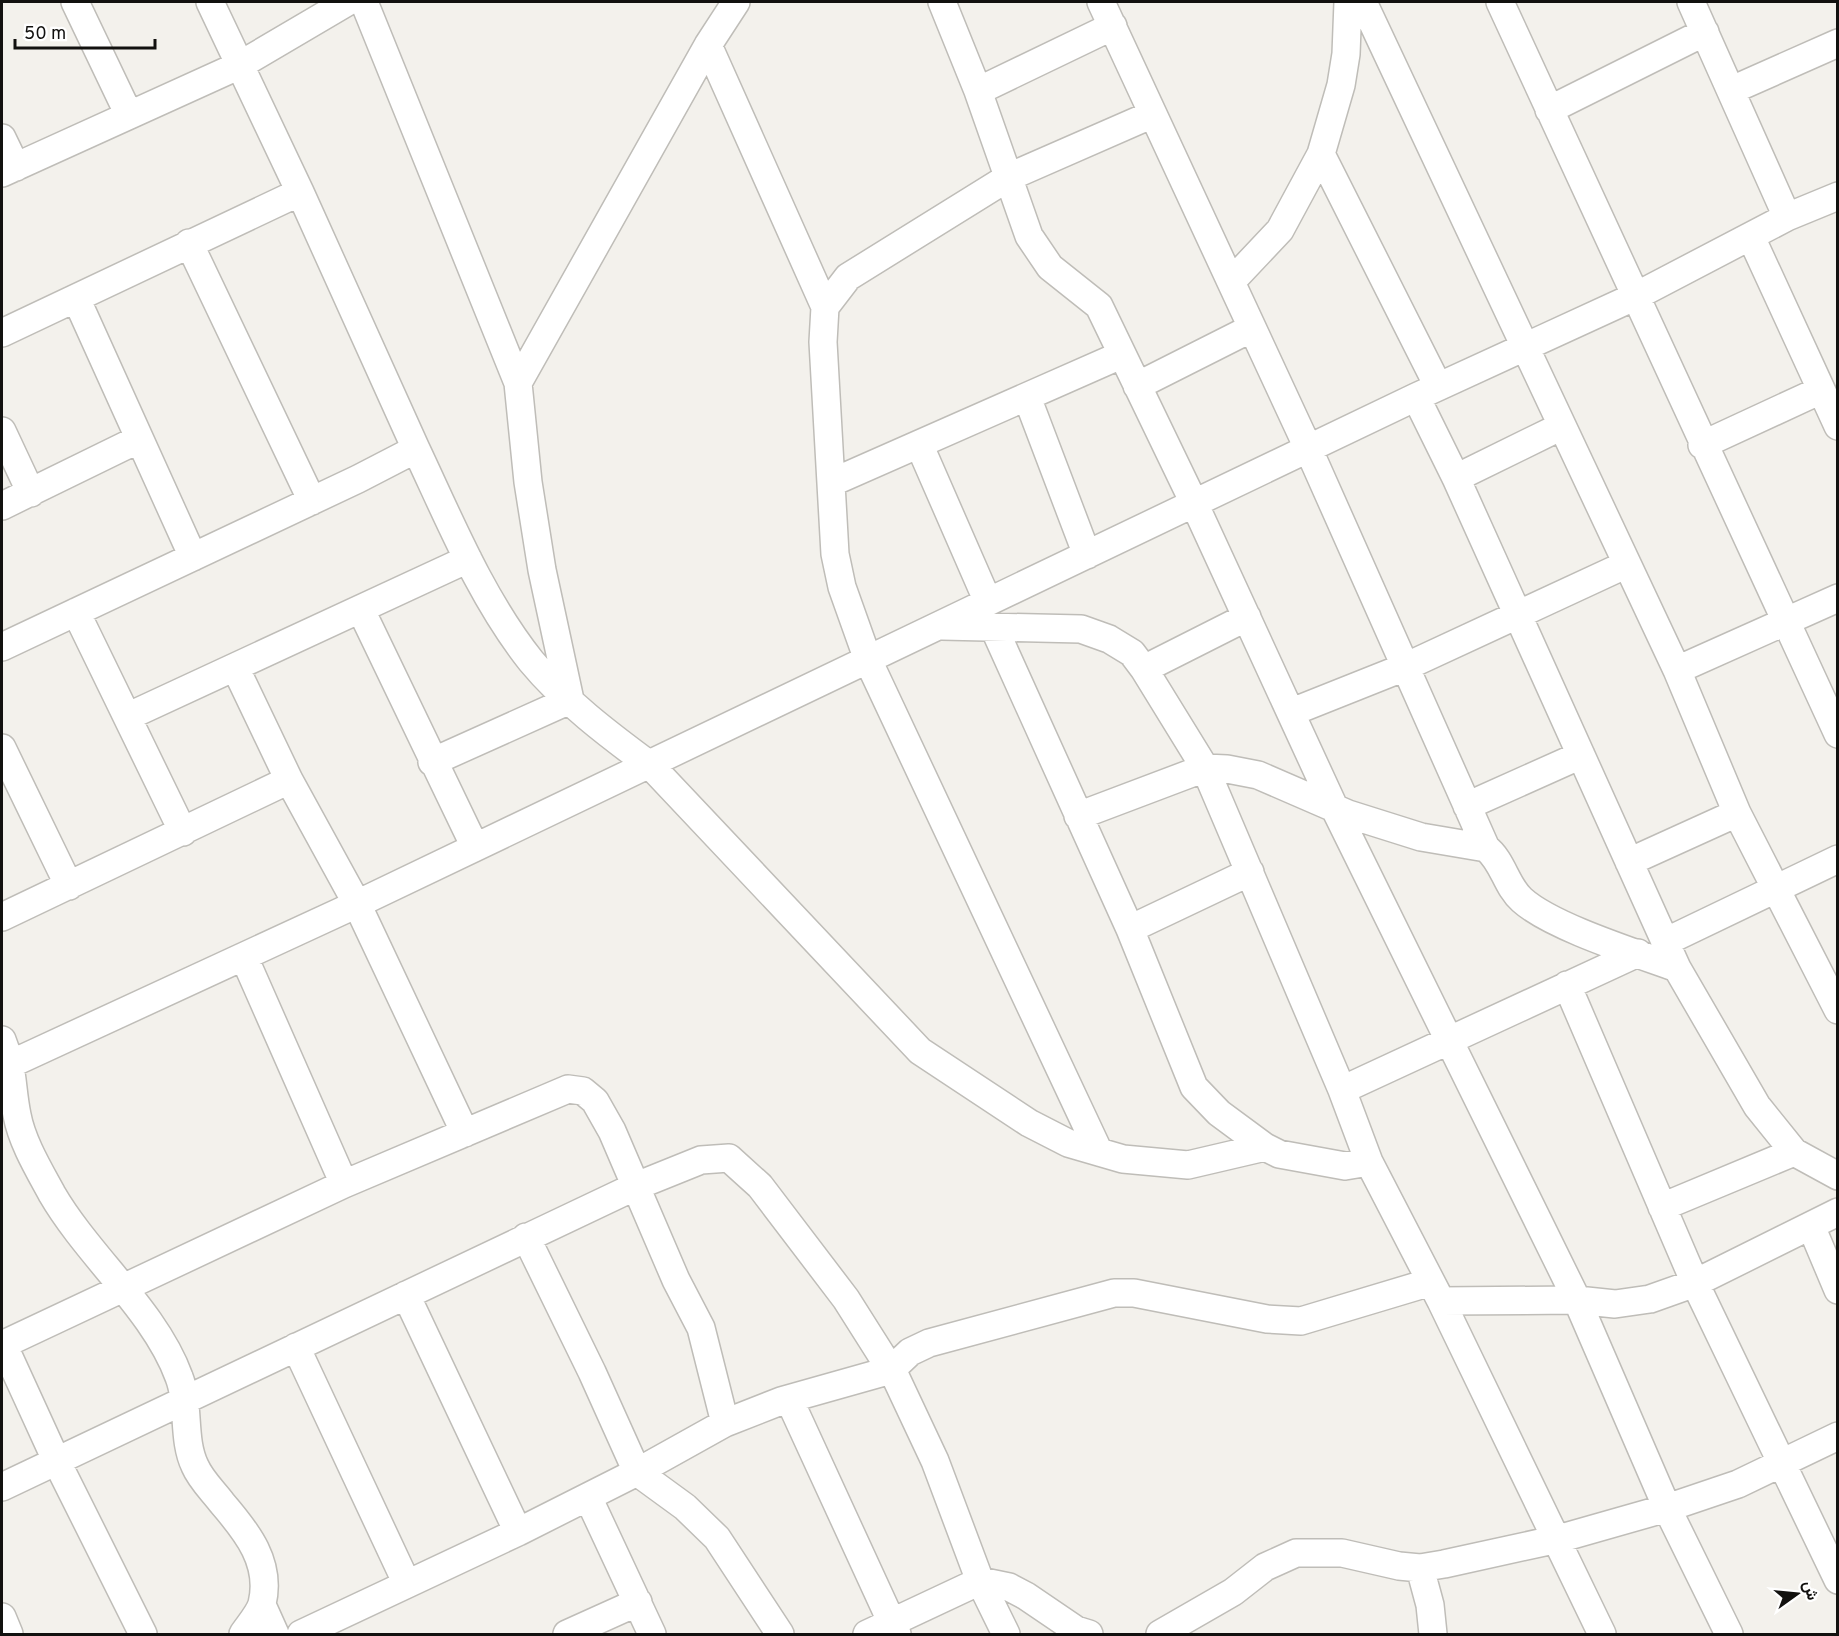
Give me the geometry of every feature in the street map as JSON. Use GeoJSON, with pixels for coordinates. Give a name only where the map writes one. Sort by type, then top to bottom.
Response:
{"type":"FeatureCollection","features":[{"type":"Feature","properties":{"kind":"street"},"geometry":{"type":"LineString","coordinates":[[75,2],[129,116]]}},
{"type":"Feature","properties":{"kind":"street"},"geometry":{"type":"LineString","coordinates":[[210,2],[300,192],[468,559],[507,629],[533,663],[570,700],[651,766],[920,1051],[1029,1124],[1068,1143],[1123,1159],[1188,1165],[1265,1147]]}},
{"type":"Feature","properties":{"kind":"street"},"geometry":{"type":"LineString","coordinates":[[2,138],[9,170],[240,65],[347,2]]}},
{"type":"Feature","properties":{"kind":"street"},"geometry":{"type":"LineString","coordinates":[[364,2],[518,383],[528,482],[542,570],[570,700]]}},
{"type":"Feature","properties":{"kind":"street"},"geometry":{"type":"LineString","coordinates":[[518,383],[708,45],[736,2]]}},
{"type":"Feature","properties":{"kind":"street"},"geometry":{"type":"LineString","coordinates":[[942,2],[978,91],[1029,236],[1050,267],[1099,306],[1194,503],[1334,807],[1577,1300],[1667,1508],[1730,1635]]}},
{"type":"Feature","properties":{"kind":"street"},"geometry":{"type":"LineString","coordinates":[[1101,2],[1308,448],[1486,848]]}},
{"type":"Feature","properties":{"kind":"street"},"geometry":{"type":"LineString","coordinates":[[1231,282],[1280,230],[1320,154],[1341,85],[1346,54],[1348,2]]}},
{"type":"Feature","properties":{"kind":"street"},"geometry":{"type":"LineString","coordinates":[[1363,2],[1526,346],[1625,565],[1677,669],[1737,813],[1777,887],[1838,1010]]}},
{"type":"Feature","properties":{"kind":"street"},"geometry":{"type":"LineString","coordinates":[[1500,2],[1702,445],[1838,734]]}},
{"type":"Feature","properties":{"kind":"street"},"geometry":{"type":"LineString","coordinates":[[1691,2],[1787,217]]}},
{"type":"Feature","properties":{"kind":"street"},"geometry":{"type":"LineString","coordinates":[[978,91],[1113,26]]}},
{"type":"Feature","properties":{"kind":"street"},"geometry":{"type":"LineString","coordinates":[[1549,110],[1705,32]]}},
{"type":"Feature","properties":{"kind":"street"},"geometry":{"type":"LineString","coordinates":[[1732,90],[1838,43]]}},
{"type":"Feature","properties":{"kind":"street"},"geometry":{"type":"LineString","coordinates":[[708,45],[825,307],[823,342],[833,482],[835,554],[842,587],[868,660],[1099,1152]]}},
{"type":"Feature","properties":{"kind":"street"},"geometry":{"type":"LineString","coordinates":[[825,307],[848,277],[1009,177],[1153,114]]}},
{"type":"Feature","properties":{"kind":"street"},"geometry":{"type":"LineString","coordinates":[[1320,154],[1427,391],[1456,478],[1516,616],[1677,968],[1757,1106],[1794,1152],[1838,1176]]}},
{"type":"Feature","properties":{"kind":"street"},"geometry":{"type":"LineString","coordinates":[[2,333],[300,192]]}},
{"type":"Feature","properties":{"kind":"street"},"geometry":{"type":"LineString","coordinates":[[275,1635],[262,1605],[264,1575],[257,1549],[247,1531],[202,1479],[194,1466],[180,1378],[159,1339],[90,1250],[52,1194],[25,1139],[17,1117],[5,1057],[244,957],[651,766],[938,626],[991,615],[1087,555],[1427,391],[1636,296],[1787,217],[1838,196]]}},
{"type":"Feature","properties":{"kind":"street"},"geometry":{"type":"LineString","coordinates":[[1751,237],[1838,426]]}},
{"type":"Feature","properties":{"kind":"street"},"geometry":{"type":"LineString","coordinates":[[189,243],[312,501]]}},
{"type":"Feature","properties":{"kind":"street"},"geometry":{"type":"LineString","coordinates":[[76,298],[193,557]]}},
{"type":"Feature","properties":{"kind":"street"},"geometry":{"type":"LineString","coordinates":[[1137,386],[1252,328]]}},
{"type":"Feature","properties":{"kind":"street"},"geometry":{"type":"LineString","coordinates":[[833,482],[1121,355]]}},
{"type":"Feature","properties":{"kind":"street"},"geometry":{"type":"LineString","coordinates":[[1702,445],[1821,390]]}},
{"type":"Feature","properties":{"kind":"street"},"geometry":{"type":"LineString","coordinates":[[1027,397],[1087,555]]}},
{"type":"Feature","properties":{"kind":"street"},"geometry":{"type":"LineString","coordinates":[[1456,478],[1562,426]]}},
{"type":"Feature","properties":{"kind":"street"},"geometry":{"type":"LineString","coordinates":[[2,431],[31,493]]}},
{"type":"Feature","properties":{"kind":"street"},"geometry":{"type":"LineString","coordinates":[[2,506],[139,439]]}},
{"type":"Feature","properties":{"kind":"street"},"geometry":{"type":"LineString","coordinates":[[919,444],[1078,816],[1130,929],[1194,1087],[1218,1113],[1265,1147],[1279,1154],[1344,1166],[1369,1162]]}},
{"type":"Feature","properties":{"kind":"street"},"geometry":{"type":"LineString","coordinates":[[2,647],[312,501],[416,449]]}},
{"type":"Feature","properties":{"kind":"street"},"geometry":{"type":"LineString","coordinates":[[129,716],[468,559]]}},
{"type":"Feature","properties":{"kind":"street"},"geometry":{"type":"LineString","coordinates":[[1292,712],[1405,667],[1625,565]]}},
{"type":"Feature","properties":{"kind":"street"},"geometry":{"type":"LineString","coordinates":[[1677,669],[1838,598]]}},
{"type":"Feature","properties":{"kind":"street"},"geometry":{"type":"LineString","coordinates":[[361,610],[432,762],[475,847]]}},
{"type":"Feature","properties":{"kind":"street"},"geometry":{"type":"LineString","coordinates":[[76,612],[129,716],[183,832]]}},
{"type":"Feature","properties":{"kind":"street"},"geometry":{"type":"LineString","coordinates":[[991,615],[1081,629],[1109,639],[1132,653],[1205,768],[1342,1090],[1369,1162],[1558,1539],[1602,1635]]}},
{"type":"Feature","properties":{"kind":"street"},"geometry":{"type":"LineString","coordinates":[[1144,669],[1247,617]]}},
{"type":"Feature","properties":{"kind":"street"},"geometry":{"type":"LineString","coordinates":[[235,668],[289,780],[357,904],[465,1133]]}},
{"type":"Feature","properties":{"kind":"street"},"geometry":{"type":"LineString","coordinates":[[432,762],[570,700]]}},
{"type":"Feature","properties":{"kind":"street"},"geometry":{"type":"LineString","coordinates":[[2,748],[69,886]]}},
{"type":"Feature","properties":{"kind":"street"},"geometry":{"type":"LineString","coordinates":[[1467,806],[1581,755]]}},
{"type":"Feature","properties":{"kind":"street"},"geometry":{"type":"LineString","coordinates":[[1078,816],[1205,768],[1227,769],[1258,776],[1348,814],[1421,837],[1486,848],[1493,853],[1519,898],[1534,910],[1677,968]]}},
{"type":"Feature","properties":{"kind":"street"},"geometry":{"type":"LineString","coordinates":[[2,917],[289,780]]}},
{"type":"Feature","properties":{"kind":"street"},"geometry":{"type":"LineString","coordinates":[[1629,862],[1737,813]]}},
{"type":"Feature","properties":{"kind":"street"},"geometry":{"type":"LineString","coordinates":[[1665,942],[1838,859]]}},
{"type":"Feature","properties":{"kind":"street"},"geometry":{"type":"LineString","coordinates":[[1130,929],[1250,872]]}},
{"type":"Feature","properties":{"kind":"street"},"geometry":{"type":"LineString","coordinates":[[1342,1090],[1638,953]]}},
{"type":"Feature","properties":{"kind":"street"},"geometry":{"type":"LineString","coordinates":[[244,957],[344,1184]]}},
{"type":"Feature","properties":{"kind":"street"},"geometry":{"type":"LineString","coordinates":[[1567,985],[1695,1283],[1780,1464],[1837,1577]]}},
{"type":"Feature","properties":{"kind":"street"},"geometry":{"type":"LineString","coordinates":[[143,1635],[56,1461],[2,1344],[344,1184],[568,1089],[583,1091],[596,1101],[612,1131],[634,1187],[676,1280],[701,1328],[725,1423]]}},
{"type":"Feature","properties":{"kind":"street"},"geometry":{"type":"LineString","coordinates":[[1662,1207],[1794,1152]]}},
{"type":"Feature","properties":{"kind":"street"},"geometry":{"type":"LineString","coordinates":[[2,1487],[634,1187],[701,1160],[729,1158],[760,1186],[846,1299],[891,1370],[935,1461],[980,1581],[1006,1635]]}},
{"type":"Feature","properties":{"kind":"street"},"geometry":{"type":"LineString","coordinates":[[300,1635],[518,1532],[637,1472],[725,1423],[789,1399],[891,1370],[920,1346],[1013,1319],[1049,1312],[1099,1295],[1134,1293],[1267,1318],[1301,1321],[1436,1292],[1615,1304],[1650,1299],[1695,1283],[1838,1212]]}},
{"type":"Feature","properties":{"kind":"street"},"geometry":{"type":"LineString","coordinates":[[1811,1226],[1838,1290]]}},
{"type":"Feature","properties":{"kind":"street"},"geometry":{"type":"LineString","coordinates":[[526,1237],[592,1372],[637,1472],[685,1507],[717,1538],[780,1635]]}},
{"type":"Feature","properties":{"kind":"street"},"geometry":{"type":"LineString","coordinates":[[406,1295],[518,1532]]}},
{"type":"Feature","properties":{"kind":"street"},"geometry":{"type":"LineString","coordinates":[[296,1347],[407,1584]]}},
{"type":"Feature","properties":{"kind":"street"},"geometry":{"type":"LineString","coordinates":[[789,1399],[894,1629]]}},
{"type":"Feature","properties":{"kind":"street"},"geometry":{"type":"LineString","coordinates":[[1160,1635],[1233,1592],[1265,1567],[1296,1553],[1319,1551],[1342,1553],[1399,1566],[1420,1568],[1558,1539],[1667,1508],[1738,1484],[1838,1436]]}},
{"type":"Feature","properties":{"kind":"street"},"geometry":{"type":"LineString","coordinates":[[588,1497],[652,1635]]}},
{"type":"Feature","properties":{"kind":"street"},"geometry":{"type":"LineString","coordinates":[[1420,1568],[1430,1605],[1433,1635]]}},
{"type":"Feature","properties":{"kind":"street"},"geometry":{"type":"LineString","coordinates":[[867,1635],[894,1629],[980,1581],[1009,1587],[1076,1630],[1089,1635]]}},
{"type":"Feature","properties":{"kind":"street"},"geometry":{"type":"LineString","coordinates":[[567,1635],[638,1602]]}},
{"type":"Feature","properties":{"kind":"street"},"geometry":{"type":"LineString","coordinates":[[243,1635],[262,1605]]}}]}
